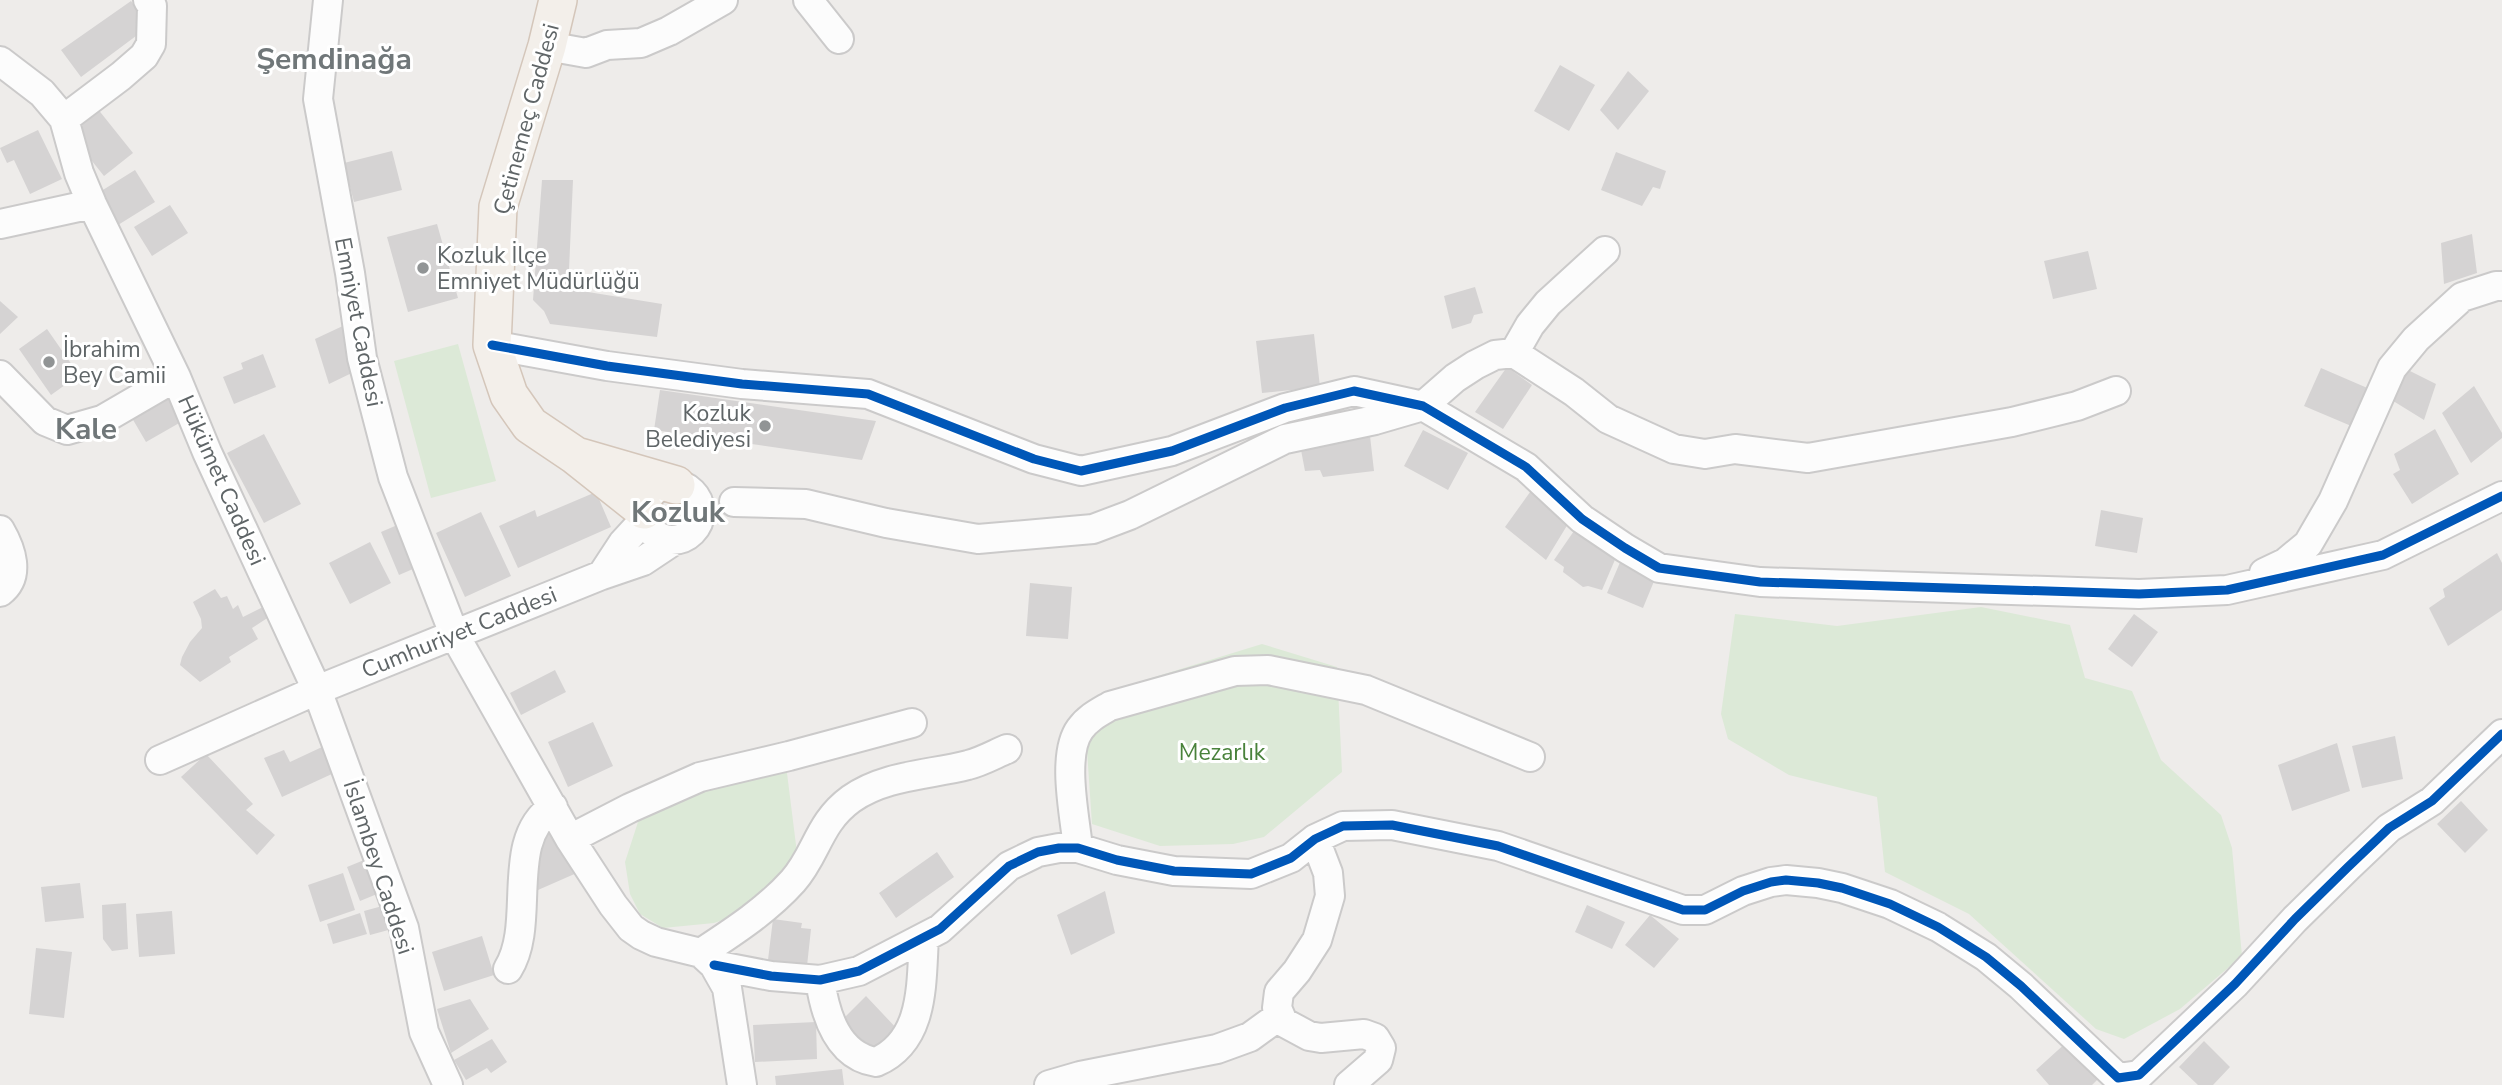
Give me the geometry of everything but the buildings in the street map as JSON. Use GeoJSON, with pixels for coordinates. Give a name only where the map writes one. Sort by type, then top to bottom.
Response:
{"type":"FeatureCollection","features":[{"type":"Feature","properties":{"kind":"main road","name":"Çetinemeç Caddesi"},"geometry":{"type":"LineString","coordinates":[[558,0],[547,46],[498,206],[492,345],[509,395],[530,425],[576,456],[644,515]]}},
{"type":"Feature","properties":{"kind":"main road","name":"Çetinemeç Caddesi"},"geometry":{"type":"LineString","coordinates":[[576,456],[680,486]]}},
{"type":"Feature","properties":{"kind":"street"},"geometry":{"type":"LineString","coordinates":[[64,119],[144,56],[151,44],[152,6],[148,0]]}},
{"type":"Feature","properties":{"kind":"street","name":"Emniyet Caddesi"},"geometry":{"type":"LineString","coordinates":[[328,0],[318,99],[350,273],[362,358],[393,477],[454,634],[570,839],[631,928],[656,942],[708,959],[771,976],[820,980],[859,971],[940,929],[1009,866],[1038,852],[1078,848]]}},
{"type":"Feature","properties":{"kind":"street"},"geometry":{"type":"LineString","coordinates":[[547,46],[586,52],[607,45],[641,43],[669,31],[723,0]]}},
{"type":"Feature","properties":{"kind":"street"},"geometry":{"type":"LineString","coordinates":[[808,0],[839,39]]}},
{"type":"Feature","properties":{"kind":"street","name":"Hükümet Caddesi"},"geometry":{"type":"LineString","coordinates":[[0,61],[42,93],[64,119],[79,173],[92,204],[176,377],[207,452],[317,690]]}},
{"type":"Feature","properties":{"kind":"street"},"geometry":{"type":"LineString","coordinates":[[0,224],[92,204]]}},
{"type":"Feature","properties":{"kind":"street"},"geometry":{"type":"LineString","coordinates":[[1514,353],[1530,325],[1548,303],[1605,251]]}},
{"type":"Feature","properties":{"kind":"street"},"geometry":{"type":"LineString","coordinates":[[2227,590],[2285,563],[2308,544],[2333,501],[2392,368],[2416,339],[2462,297],[2496,285],[2502,286]]}},
{"type":"Feature","properties":{"kind":"street"},"geometry":{"type":"LineString","coordinates":[[492,345],[607,366],[742,384],[868,394],[1034,459],[1081,471],[1172,451],[1285,408],[1354,391],[1423,406],[1526,467],[1581,519],[1659,568],[1760,582],[2113,594],[2227,590],[2383,555],[2502,496]]}},
{"type":"Feature","properties":{"kind":"street"},"geometry":{"type":"LineString","coordinates":[[602,575],[644,515],[646,501],[658,488],[680,486],[734,502],[806,503],[886,523],[978,539],[1093,529],[1130,515],[1285,439],[1376,420],[1423,406],[1455,378],[1495,355],[1514,353],[1574,392],[1608,419],[1674,449],[1705,454],[1735,449],[1808,458],[2012,422],[2077,406],[2116,391]]}},
{"type":"Feature","properties":{"kind":"street"},"geometry":{"type":"LineString","coordinates":[[0,375],[45,421],[67,430],[102,420],[176,377]]}},
{"type":"Feature","properties":{"kind":"street"},"geometry":{"type":"LineString","coordinates":[[644,515],[655,535],[684,534],[700,509],[692,493],[680,486]]}},
{"type":"Feature","properties":{"kind":"street","name":"Cumhuriyet Caddesi"},"geometry":{"type":"LineString","coordinates":[[160,760],[317,690],[643,561],[708,516],[734,502]]}},
{"type":"Feature","properties":{"kind":"street"},"geometry":{"type":"LineString","coordinates":[[0,530],[9,545],[12,564],[10,580],[7,587],[0,592]]}},
{"type":"Feature","properties":{"kind":"street"},"geometry":{"type":"LineString","coordinates":[[1530,757],[1366,690],[1268,670],[1235,671],[1110,706],[1091,717],[1074,741],[1070,772],[1078,848],[1117,860],[1174,871],[1251,874],[1291,858],[1315,839],[1343,826],[1392,825],[1498,846],[1683,910],[1705,909],[1749,888],[1786,880],[1818,883],[1854,891],[1890,904],[1970,946],[2004,971],[2118,1078],[2139,1074],[2172,1045],[2235,984],[2295,919],[2389,828],[2432,801],[2502,734]]}},
{"type":"Feature","properties":{"kind":"street","name":"İslambey Caddesi"},"geometry":{"type":"LineString","coordinates":[[317,690],[404,928],[424,1032],[448,1085]]}},
{"type":"Feature","properties":{"kind":"street"},"geometry":{"type":"LineString","coordinates":[[570,839],[630,808],[701,777],[912,723]]}},
{"type":"Feature","properties":{"kind":"street"},"geometry":{"type":"LineString","coordinates":[[742,1085],[727,988],[708,959],[794,881],[829,820],[850,800],[862,792],[911,775],[970,765],[1007,748]]}},
{"type":"Feature","properties":{"kind":"street"},"geometry":{"type":"LineString","coordinates":[[508,969],[520,942],[524,867],[531,830],[539,818],[553,807]]}},
{"type":"Feature","properties":{"kind":"street"},"geometry":{"type":"LineString","coordinates":[[1315,839],[1328,873],[1330,896],[1313,948],[1279,992],[1277,1008],[1283,1022],[1298,1031],[1321,1038],[1364,1034],[1375,1038],[1381,1048],[1378,1060],[1349,1085]]}},
{"type":"Feature","properties":{"kind":"street"},"geometry":{"type":"LineString","coordinates":[[820,980],[824,1004],[834,1030],[856,1056],[876,1062],[894,1052],[911,1029],[921,994],[924,938]]}},
{"type":"Feature","properties":{"kind":"street"},"geometry":{"type":"LineString","coordinates":[[1049,1085],[1080,1076],[1217,1049],[1250,1037],[1279,1016]]}},
{"type":"Feature","properties":{"kind":"green space"},"geometry":{"type":"Polygon","coordinates":[[[458,344],[496,481],[431,498],[394,361],[458,344]]]}},
{"type":"Feature","properties":{"kind":"green space"},"geometry":{"type":"Polygon","coordinates":[[[1981,607],[2070,625],[2085,678],[2132,691],[2161,760],[2221,815],[2232,848],[2242,956],[2180,1009],[2124,1039],[2096,1029],[1969,914],[1885,872],[1877,797],[1789,775],[1728,739],[1721,714],[1735,614],[1837,626],[1981,607]]]}},
{"type":"Feature","properties":{"kind":"green space","name":"Mezarlık"},"geometry":{"type":"Polygon","coordinates":[[[1262,644],[1337,667],[1342,772],[1264,837],[1233,844],[1160,846],[1092,824],[1085,721],[1098,702],[1119,688],[1262,644]]]}},
{"type":"Feature","properties":{"kind":"green space"},"geometry":{"type":"Polygon","coordinates":[[[765,767],[787,773],[798,861],[757,908],[714,923],[663,928],[640,914],[630,894],[625,862],[638,822],[656,805],[765,767]]]}},
{"type":"Feature","properties":{"kind":"cycle path"},"geometry":{"type":"LineString","coordinates":[[492,345],[607,366],[742,384],[868,394],[1034,459],[1081,471],[1172,451],[1285,408],[1354,391],[1423,406],[1526,467],[1582,519],[1659,568],[1760,582],[2139,594],[2227,590],[2383,555],[2502,496]]}},
{"type":"Feature","properties":{"kind":"cycle path"},"geometry":{"type":"LineString","coordinates":[[714,965],[771,976],[820,980],[859,971],[940,929],[1009,866],[1038,852],[1078,848],[1117,860],[1174,871],[1251,874],[1291,858],[1315,839],[1343,826],[1392,825],[1498,846],[1683,910],[1705,910],[1743,891],[1786,880],[1842,888],[1890,904],[1938,927],[1986,957],[2021,986],[2118,1078],[2139,1075],[2235,984],[2295,919],[2389,828],[2432,801],[2502,734]]}},
{"type":"Feature","properties":{"kind":"place","name":"Kozluk İlçe Emniyet Müdürlüğü"},"geometry":{"type":"Point","coordinates":[423,268]}},
{"type":"Feature","properties":{"kind":"place","name":"İbrahim Bey Camii"},"geometry":{"type":"Point","coordinates":[49,362]}},
{"type":"Feature","properties":{"kind":"place","name":"Kozluk Belediyesi"},"geometry":{"type":"Point","coordinates":[765,426]}},
{"type":"Feature","properties":{"kind":"district","name":"Şemdinağa"},"geometry":{"type":"Point","coordinates":[334,59]}},
{"type":"Feature","properties":{"kind":"district","name":"Kale"},"geometry":{"type":"Point","coordinates":[86,429]}},
{"type":"Feature","properties":{"kind":"district","name":"Kozluk"},"geometry":{"type":"Point","coordinates":[678,512]}}]}
